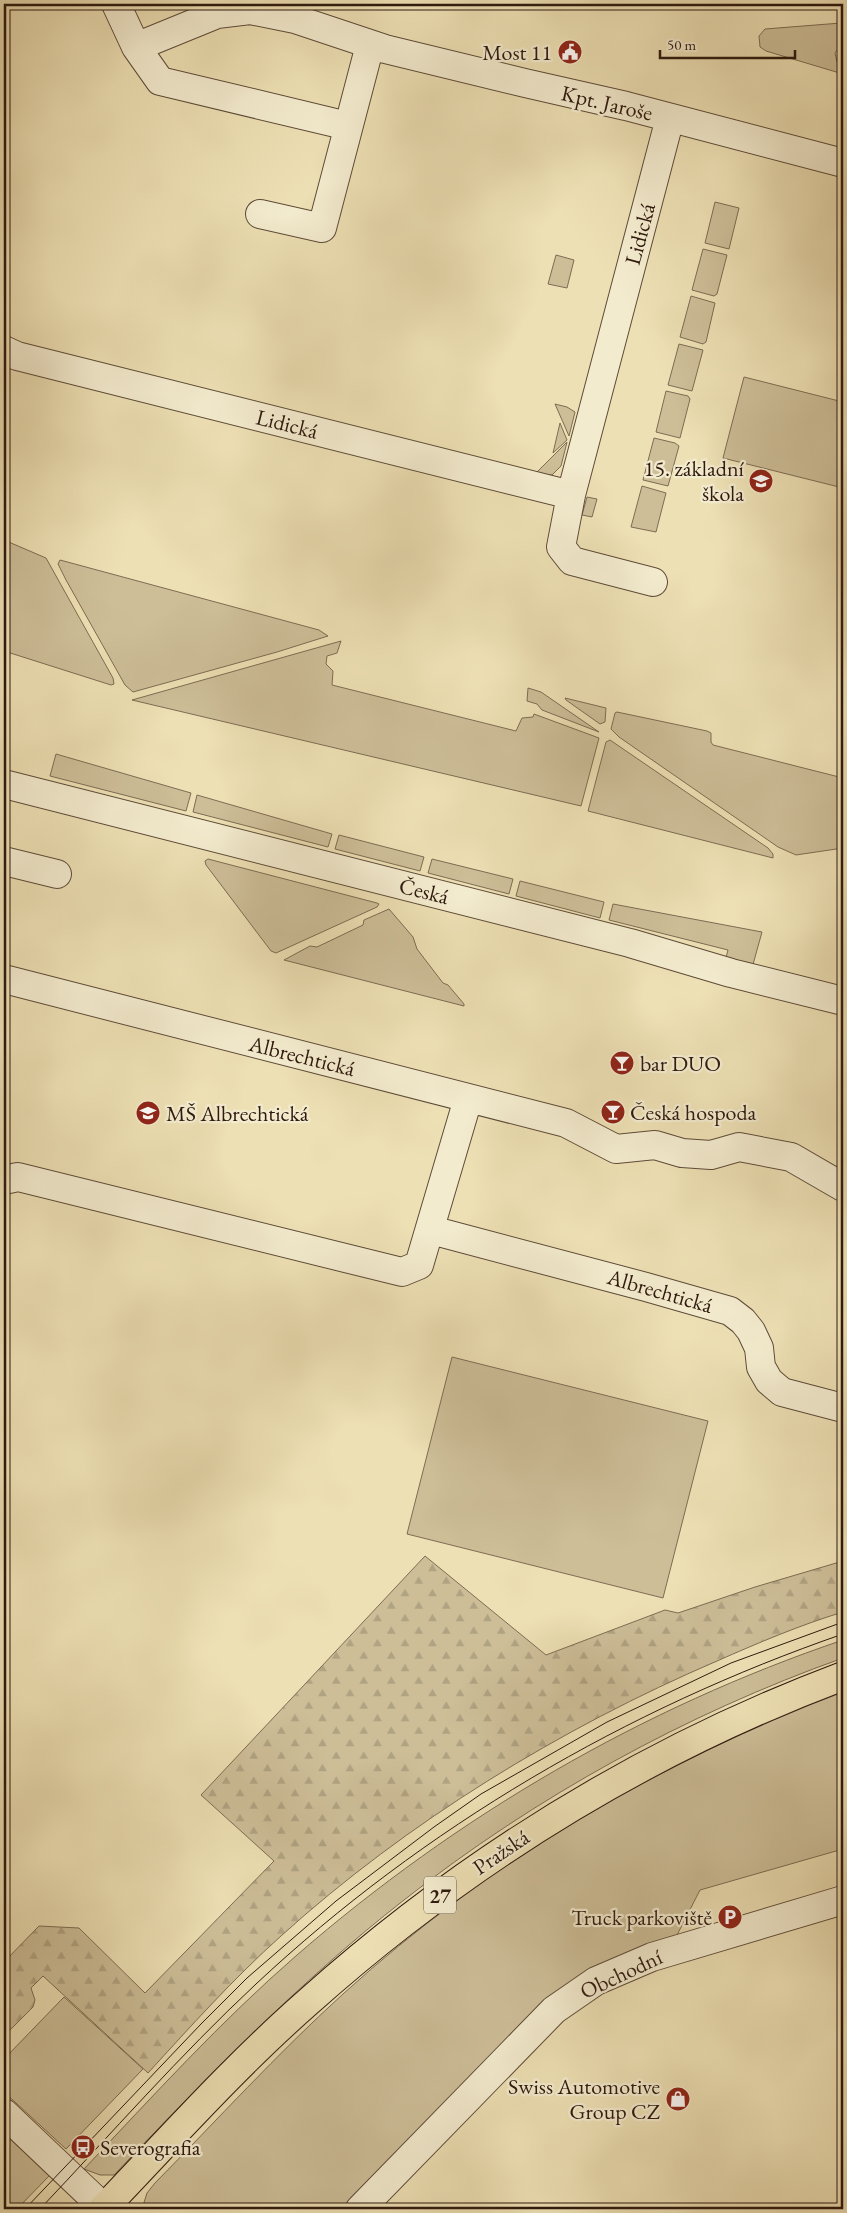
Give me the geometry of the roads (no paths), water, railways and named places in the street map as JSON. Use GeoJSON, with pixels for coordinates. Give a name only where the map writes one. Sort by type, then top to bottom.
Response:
{"type":"FeatureCollection","features":[{"type":"Feature","properties":{"kind":"main road","name":"Pražská"},"geometry":{"type":"LineString","coordinates":[[103,2209],[211,2096],[307,2002],[427,1904],[483,1864],[577,1803],[645,1765],[754,1712],[843,1676]]}},
{"type":"Feature","properties":{"kind":"street"},"geometry":{"type":"LineString","coordinates":[[116,4],[136,48],[160,81],[348,126]]}},
{"type":"Feature","properties":{"kind":"street","name":"Kpt. Jaroše"},"geometry":{"type":"LineString","coordinates":[[136,48],[217,14],[250,10],[298,11],[370,45],[670,118],[843,163]]}},
{"type":"Feature","properties":{"kind":"street"},"geometry":{"type":"LineString","coordinates":[[260,214],[322,228],[370,45]]}},
{"type":"Feature","properties":{"kind":"street","name":"Lidická"},"geometry":{"type":"LineString","coordinates":[[653,582],[572,561],[560,548],[571,495],[670,118]]}},
{"type":"Feature","properties":{"kind":"street","name":"Lidická"},"geometry":{"type":"LineString","coordinates":[[4,350],[26,358],[571,495]]}},
{"type":"Feature","properties":{"kind":"street","name":"Česká"},"geometry":{"type":"LineString","coordinates":[[4,784],[630,944],[843,1001]]}},
{"type":"Feature","properties":{"kind":"street"},"geometry":{"type":"LineString","coordinates":[[4,861],[57,874]]}},
{"type":"Feature","properties":{"kind":"street","name":"Albrechtická"},"geometry":{"type":"LineString","coordinates":[[4,979],[566,1123],[616,1148],[655,1145],[682,1153],[711,1155],[739,1147],[791,1157],[843,1187]]}},
{"type":"Feature","properties":{"kind":"street"},"geometry":{"type":"LineString","coordinates":[[4,1180],[18,1177],[402,1272],[419,1265],[431,1230],[468,1099]]}},
{"type":"Feature","properties":{"kind":"street","name":"Albrechtická"},"geometry":{"type":"LineString","coordinates":[[431,1230],[646,1286],[730,1311],[743,1321],[751,1331],[759,1348],[761,1368],[769,1381],[782,1392],[843,1408]]}},
{"type":"Feature","properties":{"kind":"street","name":"Obchodní"},"geometry":{"type":"LineString","coordinates":[[360,2209],[554,2010],[596,1981],[652,1957],[843,1900]]}},
{"type":"Feature","properties":{"kind":"street"},"geometry":{"type":"LineString","coordinates":[[4,2113],[103,2209]]}},
{"type":"Feature","properties":{"kind":"tram line"},"geometry":{"type":"LineString","coordinates":[[25,2209],[247,1978],[336,1901],[434,1827],[481,1794],[607,1722],[731,1663],[843,1622]]}},
{"type":"Feature","properties":{"kind":"tram line"},"geometry":{"type":"LineString","coordinates":[[40,2209],[173,2067],[256,1984],[321,1927],[388,1874],[458,1824],[531,1778],[606,1736],[683,1698],[762,1664],[843,1634]]}},
{"type":"Feature","properties":{"kind":"place","name":"Most 11"},"geometry":{"type":"Point","coordinates":[570,52]}},
{"type":"Feature","properties":{"kind":"place","name":"15. základní škola"},"geometry":{"type":"Point","coordinates":[761,481]}},
{"type":"Feature","properties":{"kind":"place","name":"bar DUO"},"geometry":{"type":"Point","coordinates":[622,1063]}},
{"type":"Feature","properties":{"kind":"place","name":"Česká hospoda"},"geometry":{"type":"Point","coordinates":[613,1112]}},
{"type":"Feature","properties":{"kind":"place","name":"MŠ Albrechtická"},"geometry":{"type":"Point","coordinates":[148,1113]}},
{"type":"Feature","properties":{"kind":"place","name":"Truck parkoviště"},"geometry":{"type":"Point","coordinates":[730,1917]}},
{"type":"Feature","properties":{"kind":"place","name":"Swiss Automotive Group CZ"},"geometry":{"type":"Point","coordinates":[678,2099]}},
{"type":"Feature","properties":{"kind":"place","name":"Severografia"},"geometry":{"type":"Point","coordinates":[83,2147]}}]}
